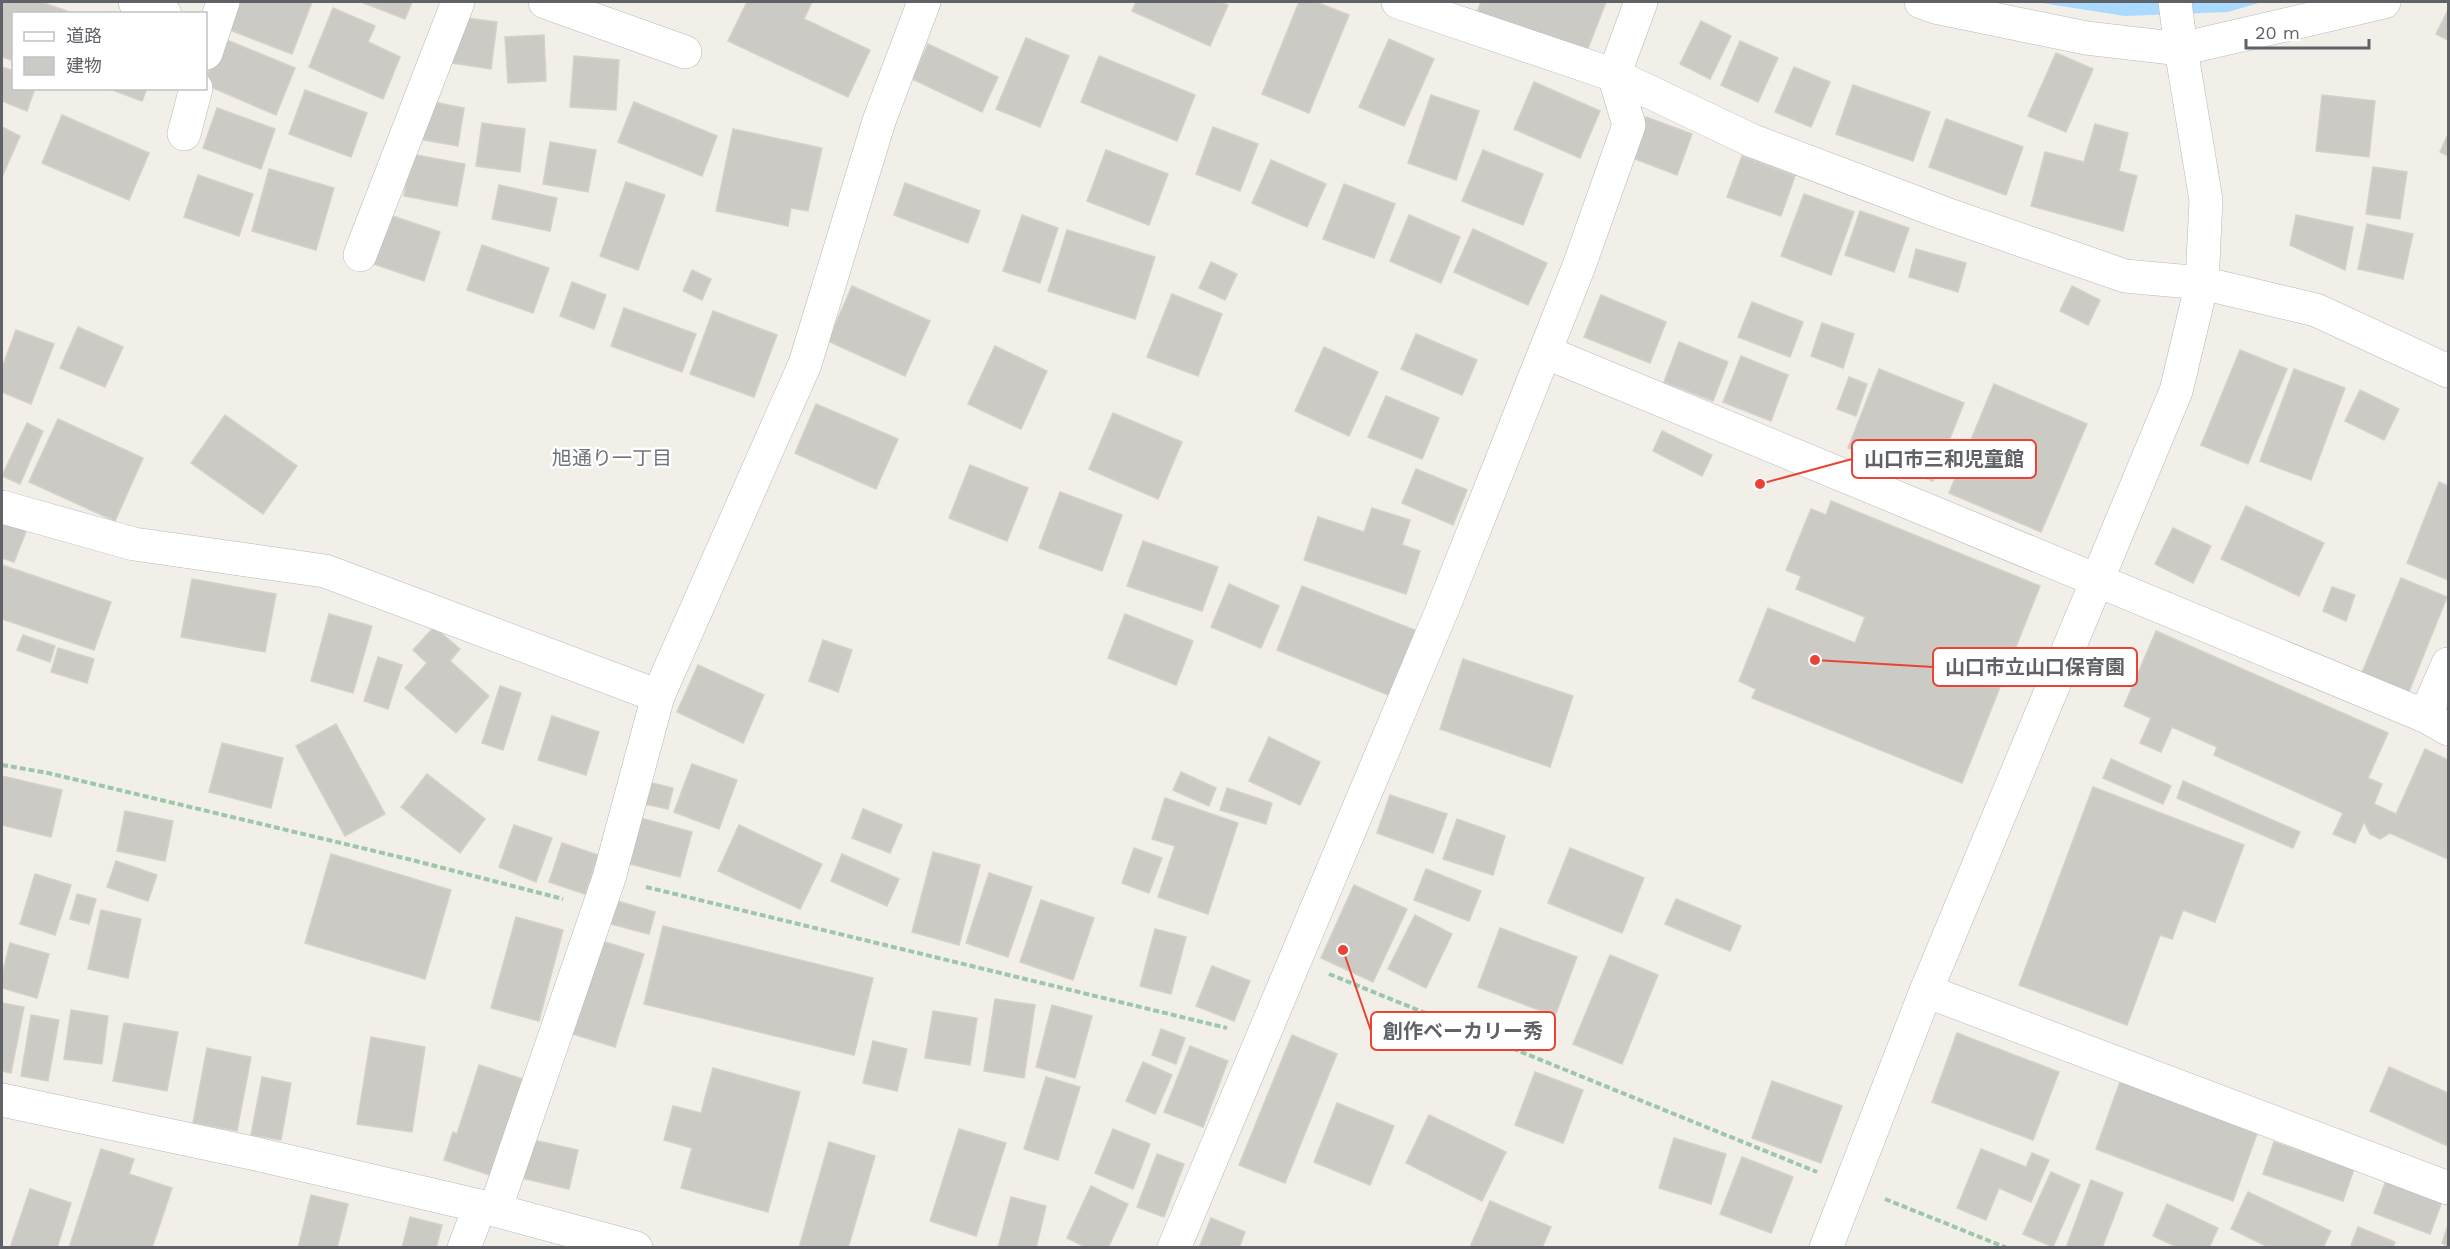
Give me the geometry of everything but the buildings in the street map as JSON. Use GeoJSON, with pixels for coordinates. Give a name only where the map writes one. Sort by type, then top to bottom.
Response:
{"type":"FeatureCollection","features":[{"type":"Feature","properties":{"kind":"street"},"geometry":{"type":"LineString","coordinates":[[135,2],[160,12]]}},
{"type":"Feature","properties":{"kind":"street"},"geometry":{"type":"LineString","coordinates":[[207,38],[223,2]]}},
{"type":"Feature","properties":{"kind":"street"},"geometry":{"type":"LineString","coordinates":[[360,255],[458,2]]}},
{"type":"Feature","properties":{"kind":"street"},"geometry":{"type":"LineString","coordinates":[[545,2],[685,52]]}},
{"type":"Feature","properties":{"kind":"street"},"geometry":{"type":"LineString","coordinates":[[464,1248],[487,1208],[604,894],[658,696],[806,364],[879,121],[924,2]]}},
{"type":"Feature","properties":{"kind":"street"},"geometry":{"type":"LineString","coordinates":[[1398,2],[1614,75],[1753,141],[1946,214],[2125,276],[2202,283],[2316,310],[2448,371]]}},
{"type":"Feature","properties":{"kind":"street"},"geometry":{"type":"LineString","coordinates":[[1174,1248],[1445,603],[1545,352],[1629,125],[1614,75],[1641,2]]}},
{"type":"Feature","properties":{"kind":"street"},"geometry":{"type":"LineString","coordinates":[[1921,2],[1935,7],[2086,39],[2180,41],[2384,2]]}},
{"type":"Feature","properties":{"kind":"street"},"geometry":{"type":"LineString","coordinates":[[1826,1248],[1926,991],[2176,391],[2202,283],[2206,200],[2175,2]]}},
{"type":"Feature","properties":{"kind":"street"},"geometry":{"type":"LineString","coordinates":[[184,134],[195,90]]}},
{"type":"Feature","properties":{"kind":"street"},"geometry":{"type":"LineString","coordinates":[[1545,352],[2437,723],[2448,664]]}},
{"type":"Feature","properties":{"kind":"street"},"geometry":{"type":"LineString","coordinates":[[2,507],[134,544],[325,571],[658,696]]}},
{"type":"Feature","properties":{"kind":"street"},"geometry":{"type":"LineString","coordinates":[[1926,991],[2448,1188]]}},
{"type":"Feature","properties":{"kind":"street"},"geometry":{"type":"LineString","coordinates":[[2,1100],[487,1208],[636,1248]]}},
{"type":"Feature","properties":{"kind":"path"},"geometry":{"type":"LineString","coordinates":[[2,765],[412,860],[604,894],[1263,1036]]}},
{"type":"Feature","properties":{"kind":"path"},"geometry":{"type":"LineString","coordinates":[[1295,960],[2007,1248]]}},
{"type":"Feature","properties":{"kind":"water"},"geometry":{"type":"Polygon","coordinates":[[[2035,2],[2262,2],[2228,12],[2125,16],[2035,2]]]}},
{"type":"Feature","properties":{"kind":"place","name":"山口市三和児童館"},"geometry":{"type":"Point","coordinates":[1760,484]}},
{"type":"Feature","properties":{"kind":"place","name":"山口市立山口保育園"},"geometry":{"type":"Point","coordinates":[1815,660]}},
{"type":"Feature","properties":{"kind":"place","name":"創作ベーカリー秀"},"geometry":{"type":"Point","coordinates":[1343,950]}},
{"type":"Feature","properties":{"kind":"district","name":"旭通り一丁目"},"geometry":{"type":"Point","coordinates":[612,458]}}]}
